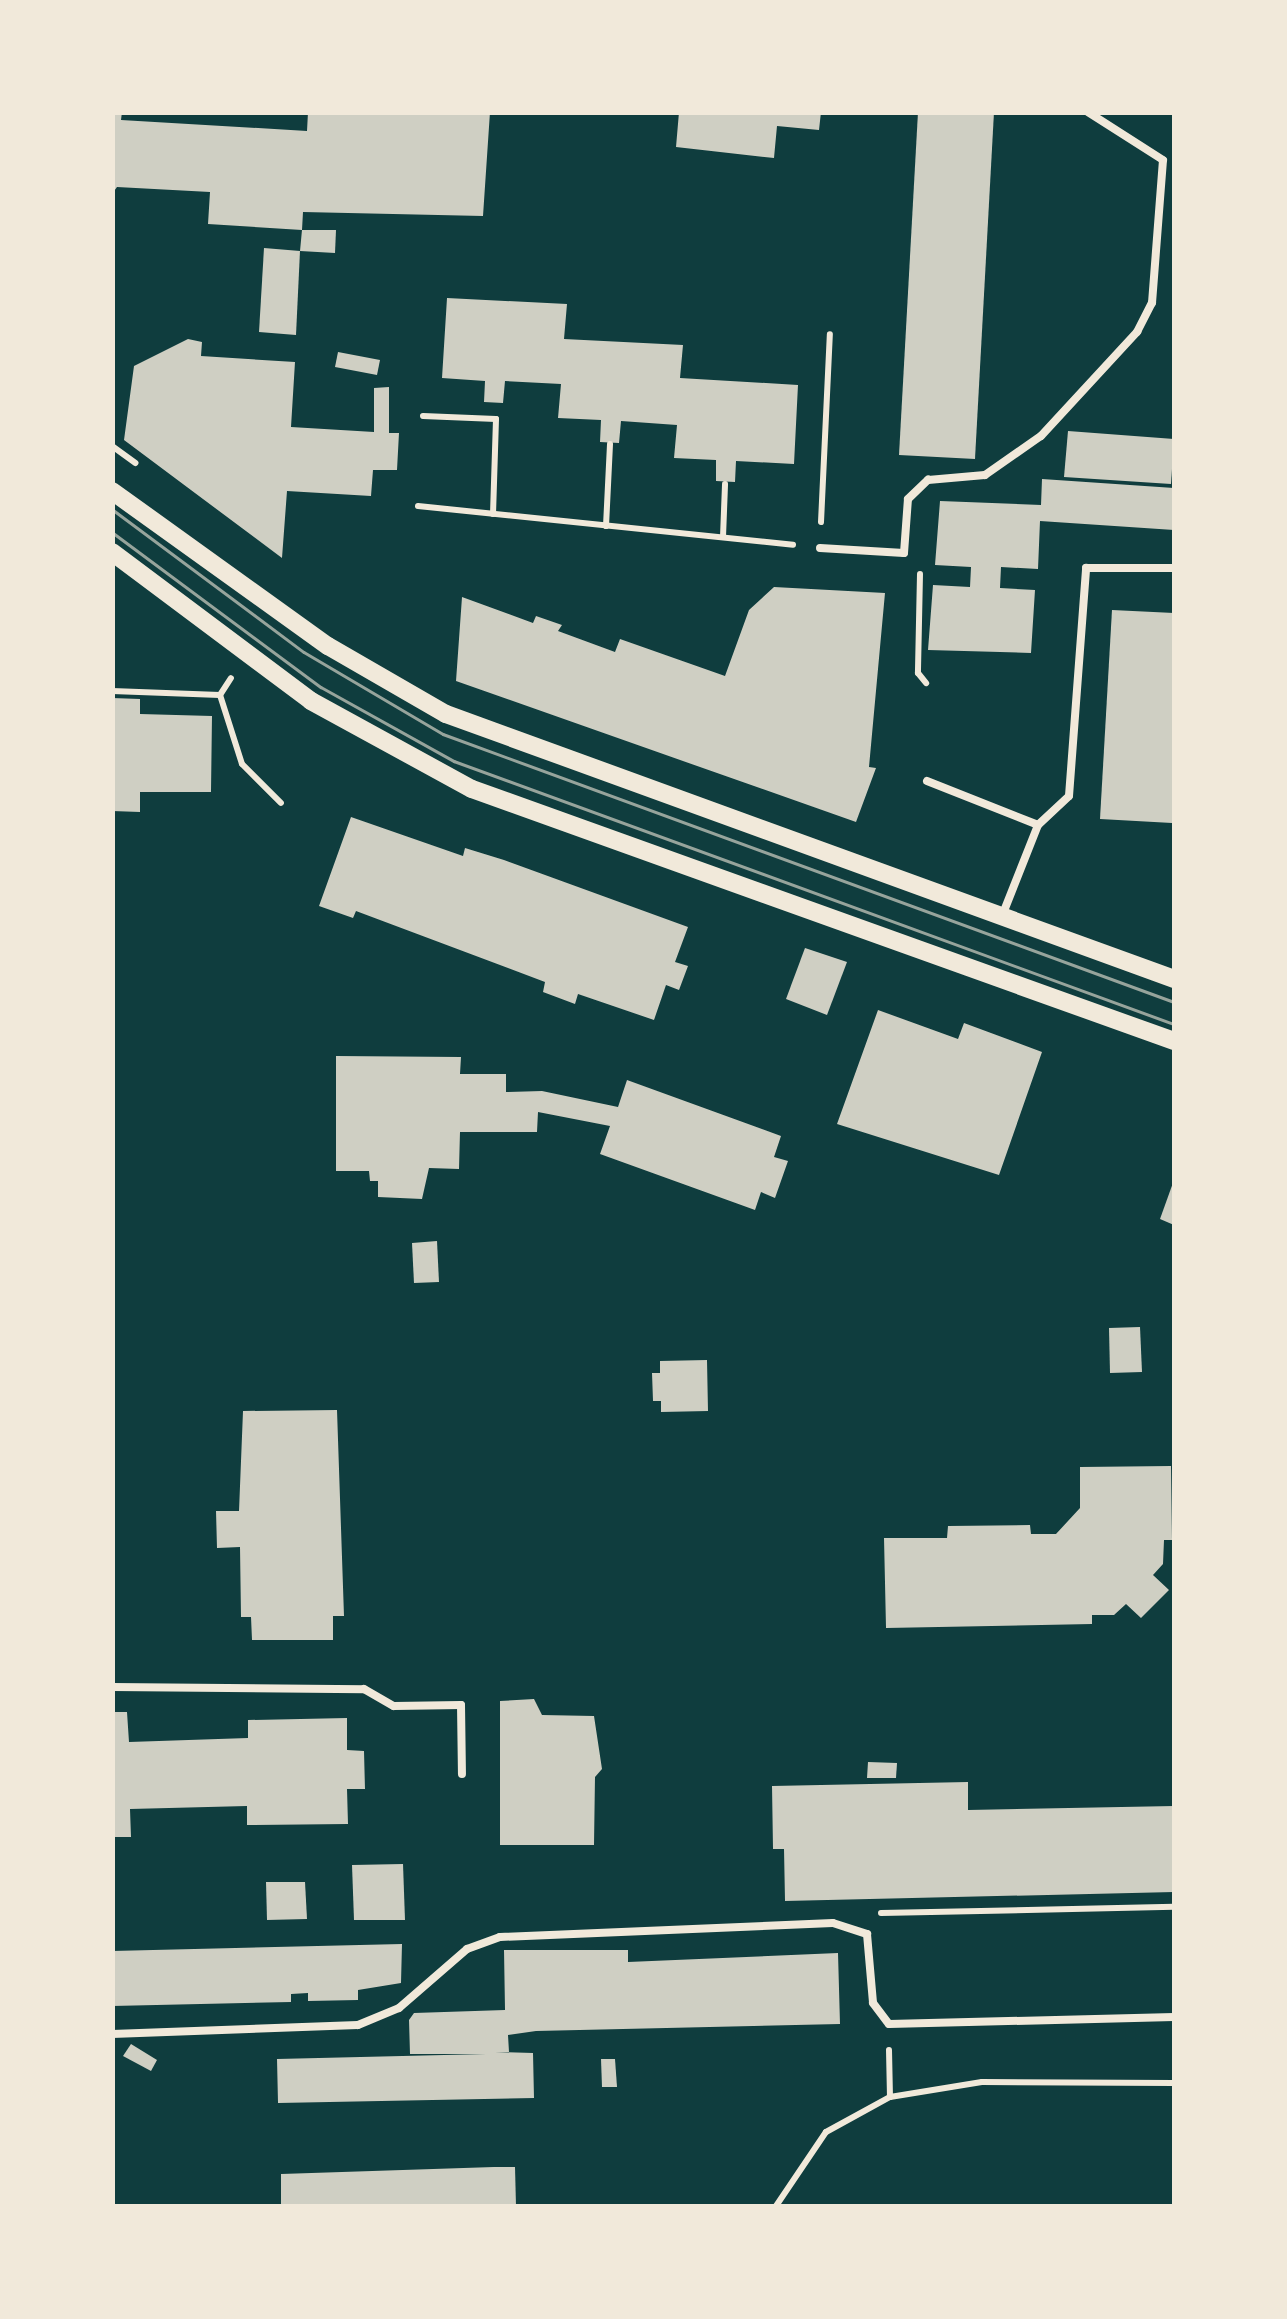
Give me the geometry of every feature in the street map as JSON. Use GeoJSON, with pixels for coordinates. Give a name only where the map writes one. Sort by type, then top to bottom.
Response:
{"type":"FeatureCollection","features":[{"type":"Feature","properties":{"kind":"street"},"geometry":{"type":"LineString","coordinates":[[112,490],[328,646],[446,714],[1174,978]]}},
{"type":"Feature","properties":{"kind":"street"},"geometry":{"type":"LineString","coordinates":[[112,552],[311,701],[472,788],[1174,1041]]}},
{"type":"Feature","properties":{"kind":"lane"},"geometry":{"type":"LineString","coordinates":[[820,548],[904,553],[908,499],[928,480],[985,476],[1041,436],[1137,332],[1152,303],[1163,160],[1088,112]]}},
{"type":"Feature","properties":{"kind":"lane"},"geometry":{"type":"LineString","coordinates":[[1002,916],[1038,825],[1069,796],[1086,568],[1174,568]]}},
{"type":"Feature","properties":{"kind":"lane"},"geometry":{"type":"LineString","coordinates":[[927,781],[1038,825]]}},
{"type":"Feature","properties":{"kind":"lane"},"geometry":{"type":"LineString","coordinates":[[112,1687],[364,1689],[394,1706],[460,1705],[462,1774]]}},
{"type":"Feature","properties":{"kind":"lane"},"geometry":{"type":"LineString","coordinates":[[112,2034],[358,2025],[399,2008],[467,1949],[500,1936],[833,1923],[867,1934],[873,2003],[889,2024],[1174,2017]]}},
{"type":"Feature","properties":{"kind":"path"},"geometry":{"type":"LineString","coordinates":[[418,506],[820,548],[830,334]]}},
{"type":"Feature","properties":{"kind":"path"},"geometry":{"type":"LineString","coordinates":[[423,416],[496,420],[492,514]]}},
{"type":"Feature","properties":{"kind":"path"},"geometry":{"type":"LineString","coordinates":[[606,526],[610,444]]}},
{"type":"Feature","properties":{"kind":"path"},"geometry":{"type":"LineString","coordinates":[[112,446],[144,470]]}},
{"type":"Feature","properties":{"kind":"path"},"geometry":{"type":"LineString","coordinates":[[723,537],[725,484]]}},
{"type":"Feature","properties":{"kind":"path"},"geometry":{"type":"LineString","coordinates":[[904,553],[924,579],[918,673],[926,682]]}},
{"type":"Feature","properties":{"kind":"path"},"geometry":{"type":"LineString","coordinates":[[220,696],[232,677]]}},
{"type":"Feature","properties":{"kind":"path"},"geometry":{"type":"LineString","coordinates":[[112,691],[220,696]]}},
{"type":"Feature","properties":{"kind":"path"},"geometry":{"type":"LineString","coordinates":[[220,696],[242,764],[280,803]]}},
{"type":"Feature","properties":{"kind":"path"},"geometry":{"type":"LineString","coordinates":[[870,1913],[1174,1908]]}},
{"type":"Feature","properties":{"kind":"path"},"geometry":{"type":"LineString","coordinates":[[889,2024],[890,2097]]}},
{"type":"Feature","properties":{"kind":"path"},"geometry":{"type":"LineString","coordinates":[[776,2206],[826,2132],[890,2097],[982,2082],[1174,2084]]}},
{"type":"Feature","properties":{"kind":"building"},"geometry":{"type":"Polygon","coordinates":[[[112,112],[122,112],[121,120],[307,131],[308,112],[490,112],[483,216],[303,212],[302,230],[208,224],[210,192],[117,187],[112,194],[112,112]]]}},
{"type":"Feature","properties":{"kind":"building"},"geometry":{"type":"Polygon","coordinates":[[[679,112],[821,112],[819,130],[777,126],[774,158],[676,147],[679,112]]]}},
{"type":"Feature","properties":{"kind":"building"},"geometry":{"type":"Polygon","coordinates":[[[918,112],[994,112],[975,459],[899,455],[918,112]]]}},
{"type":"Feature","properties":{"kind":"building"},"geometry":{"type":"Polygon","coordinates":[[[302,230],[336,230],[335,253],[300,251],[302,230]]]}},
{"type":"Feature","properties":{"kind":"building"},"geometry":{"type":"Polygon","coordinates":[[[264,248],[300,251],[296,335],[259,332],[264,248]]]}},
{"type":"Feature","properties":{"kind":"building"},"geometry":{"type":"Polygon","coordinates":[[[447,298],[567,304],[564,339],[683,345],[680,378],[798,385],[794,464],[736,461],[735,482],[716,481],[716,460],[674,458],[677,425],[621,421],[619,443],[600,442],[601,420],[558,418],[561,384],[505,381],[503,403],[484,402],[485,381],[442,378],[447,298]]]}},
{"type":"Feature","properties":{"kind":"building"},"geometry":{"type":"Polygon","coordinates":[[[188,339],[202,342],[201,356],[295,362],[291,427],[374,432],[374,388],[389,387],[389,433],[399,433],[397,470],[373,470],[371,496],[287,491],[282,558],[124,440],[134,366],[188,339]]]}},
{"type":"Feature","properties":{"kind":"building"},"geometry":{"type":"Polygon","coordinates":[[[338,352],[380,360],[377,375],[335,367],[338,352]]]}},
{"type":"Feature","properties":{"kind":"building"},"geometry":{"type":"Polygon","coordinates":[[[1068,431],[1174,439],[1171,484],[1064,477],[1068,431]]]}},
{"type":"Feature","properties":{"kind":"building"},"geometry":{"type":"Polygon","coordinates":[[[1042,479],[1174,488],[1174,530],[1040,521],[1038,569],[1001,567],[1000,588],[1035,590],[1031,653],[928,650],[933,585],[970,587],[971,567],[935,565],[940,501],[1041,505],[1042,479]]]}},
{"type":"Feature","properties":{"kind":"building"},"geometry":{"type":"Polygon","coordinates":[[[774,587],[885,593],[869,767],[876,768],[856,822],[456,681],[462,597],[533,623],[536,616],[562,625],[558,631],[615,652],[620,639],[725,676],[749,610],[774,587]]]}},
{"type":"Feature","properties":{"kind":"building"},"geometry":{"type":"Polygon","coordinates":[[[1112,610],[1174,613],[1172,823],[1100,819],[1112,610]]]}},
{"type":"Feature","properties":{"kind":"building"},"geometry":{"type":"Polygon","coordinates":[[[112,698],[140,699],[140,714],[212,716],[211,792],[140,792],[140,812],[112,811],[112,698]]]}},
{"type":"Feature","properties":{"kind":"building"},"geometry":{"type":"Polygon","coordinates":[[[351,817],[463,856],[465,848],[504,860],[688,927],[675,962],[688,966],[679,990],[666,985],[654,1020],[578,994],[575,1004],[543,992],[545,982],[356,911],[353,918],[319,906],[351,817]]]}},
{"type":"Feature","properties":{"kind":"building"},"geometry":{"type":"Polygon","coordinates":[[[805,948],[847,962],[827,1015],[786,999],[805,948]]]}},
{"type":"Feature","properties":{"kind":"building"},"geometry":{"type":"Polygon","coordinates":[[[878,1010],[958,1039],[964,1023],[1042,1052],[999,1175],[837,1124],[878,1010]]]}},
{"type":"Feature","properties":{"kind":"building"},"geometry":{"type":"Polygon","coordinates":[[[336,1056],[461,1057],[460,1074],[506,1074],[506,1092],[542,1091],[618,1107],[627,1080],[781,1136],[774,1157],[788,1161],[775,1198],[761,1192],[755,1210],[600,1154],[610,1126],[538,1112],[537,1132],[460,1132],[459,1169],[429,1168],[422,1199],[378,1197],[378,1181],[370,1181],[369,1171],[336,1171],[336,1056]]]}},
{"type":"Feature","properties":{"kind":"building"},"geometry":{"type":"Polygon","coordinates":[[[1174,1180],[1174,1225],[1160,1219],[1174,1180]]]}},
{"type":"Feature","properties":{"kind":"building"},"geometry":{"type":"Polygon","coordinates":[[[437,1241],[439,1282],[414,1283],[412,1243],[437,1241]]]}},
{"type":"Feature","properties":{"kind":"building"},"geometry":{"type":"Polygon","coordinates":[[[1140,1327],[1142,1372],[1110,1373],[1109,1328],[1140,1327]]]}},
{"type":"Feature","properties":{"kind":"building"},"geometry":{"type":"Polygon","coordinates":[[[707,1360],[708,1411],[661,1412],[661,1401],[653,1401],[652,1373],[660,1373],[660,1361],[707,1360]]]}},
{"type":"Feature","properties":{"kind":"building"},"geometry":{"type":"Polygon","coordinates":[[[337,1410],[344,1616],[333,1616],[333,1640],[252,1640],[251,1617],[241,1617],[240,1547],[217,1548],[216,1511],[239,1511],[243,1411],[337,1410]]]}},
{"type":"Feature","properties":{"kind":"building"},"geometry":{"type":"Polygon","coordinates":[[[1171,1466],[1172,1540],[1164,1540],[1163,1564],[1153,1575],[1169,1590],[1141,1618],[1126,1604],[1114,1615],[1092,1615],[1092,1624],[886,1628],[884,1538],[947,1538],[948,1526],[1030,1525],[1031,1534],[1056,1534],[1080,1508],[1080,1467],[1171,1466]]]}},
{"type":"Feature","properties":{"kind":"building"},"geometry":{"type":"Polygon","coordinates":[[[534,1699],[542,1715],[594,1716],[602,1769],[595,1777],[594,1845],[500,1845],[500,1701],[534,1699]]]}},
{"type":"Feature","properties":{"kind":"building"},"geometry":{"type":"Polygon","coordinates":[[[112,1712],[127,1712],[129,1742],[248,1738],[248,1720],[347,1718],[347,1750],[364,1751],[365,1789],[347,1789],[348,1824],[247,1825],[247,1806],[130,1809],[131,1837],[112,1837],[112,1712]]]}},
{"type":"Feature","properties":{"kind":"building"},"geometry":{"type":"Polygon","coordinates":[[[868,1762],[897,1763],[896,1778],[867,1778],[868,1762]]]}},
{"type":"Feature","properties":{"kind":"building"},"geometry":{"type":"Polygon","coordinates":[[[968,1782],[968,1810],[1174,1806],[1174,1892],[785,1901],[784,1849],[773,1849],[772,1786],[968,1782]]]}},
{"type":"Feature","properties":{"kind":"building"},"geometry":{"type":"Polygon","coordinates":[[[403,1864],[405,1920],[354,1920],[352,1865],[403,1864]]]}},
{"type":"Feature","properties":{"kind":"building"},"geometry":{"type":"Polygon","coordinates":[[[266,1882],[305,1882],[307,1919],[267,1920],[266,1882]]]}},
{"type":"Feature","properties":{"kind":"building"},"geometry":{"type":"Polygon","coordinates":[[[402,1944],[401,1983],[358,1990],[358,2000],[308,2001],[308,1993],[291,1994],[291,2002],[112,2006],[112,1951],[402,1944]]]}},
{"type":"Feature","properties":{"kind":"building"},"geometry":{"type":"Polygon","coordinates":[[[504,1950],[628,1950],[628,1962],[838,1953],[840,2024],[536,2031],[508,2035],[509,2052],[495,2052],[533,2053],[534,2098],[278,2103],[277,2059],[486,2054],[410,2054],[409,2020],[414,2013],[505,2010],[504,1950]]]}},
{"type":"Feature","properties":{"kind":"building"},"geometry":{"type":"Polygon","coordinates":[[[131,2044],[157,2060],[151,2071],[123,2056],[131,2044]]]}},
{"type":"Feature","properties":{"kind":"building"},"geometry":{"type":"Polygon","coordinates":[[[601,2059],[615,2059],[617,2087],[602,2087],[601,2059]]]}},
{"type":"Feature","properties":{"kind":"building"},"geometry":{"type":"Polygon","coordinates":[[[515,2167],[516,2206],[281,2206],[281,2174],[515,2167]]]}},
{"type":"Feature","properties":{"kind":"tram line"},"geometry":{"type":"LineString","coordinates":[[112,509],[304,652],[443,734],[1174,1002]]}},
{"type":"Feature","properties":{"kind":"tram line"},"geometry":{"type":"LineString","coordinates":[[112,532],[321,687],[454,761],[1174,1024]]}}]}
